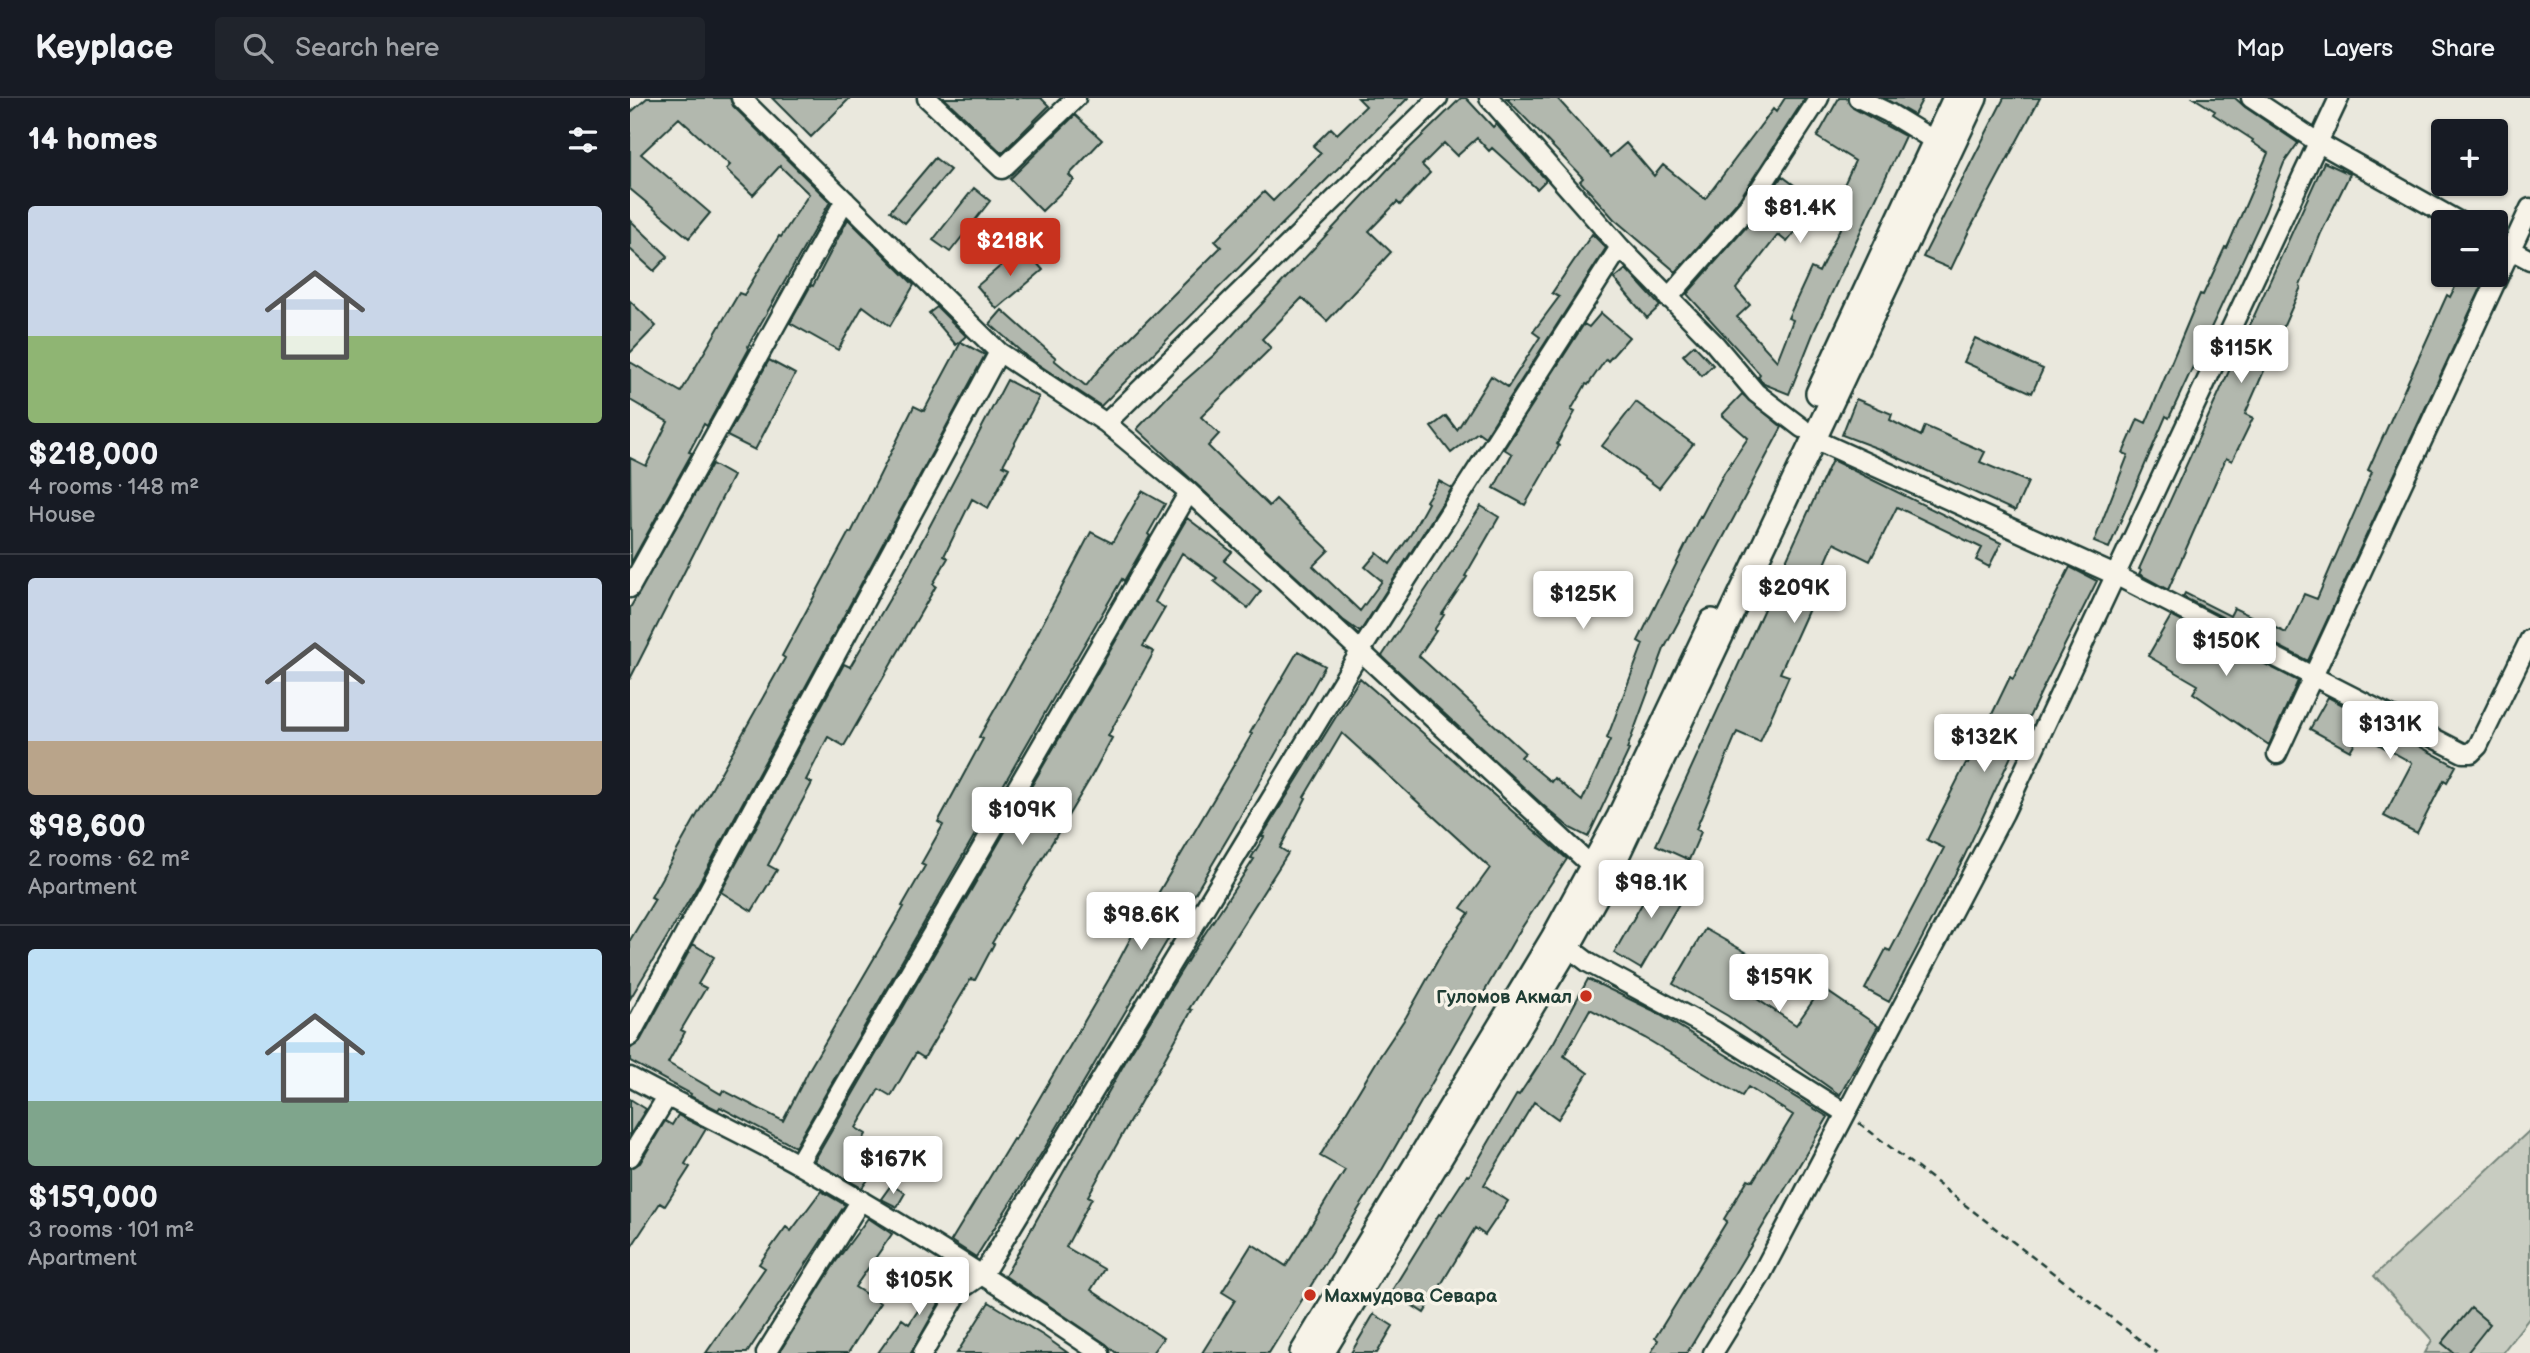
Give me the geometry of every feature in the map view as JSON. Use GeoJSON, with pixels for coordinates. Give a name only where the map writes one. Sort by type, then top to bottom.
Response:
{"type":"FeatureCollection","features":[{"type":"Feature","properties":{"kind":"main road"},"geometry":{"type":"LineString","coordinates":[[1322,1353],[1568,947],[1608,876],[1639,813],[1955,98]]}},
{"type":"Feature","properties":{"kind":"main road"},"geometry":{"type":"LineString","coordinates":[[1303,1353],[1593,867],[1727,591],[1975,98]]}},
{"type":"Feature","properties":{"kind":"street"},"geometry":{"type":"LineString","coordinates":[[741,98],[999,352],[1106,423],[1189,492],[1593,867]]}},
{"type":"Feature","properties":{"kind":"street"},"geometry":{"type":"LineString","coordinates":[[928,98],[1002,169],[1076,98]]}},
{"type":"Feature","properties":{"kind":"street"},"geometry":{"type":"LineString","coordinates":[[1106,423],[1438,98]]}},
{"type":"Feature","properties":{"kind":"street"},"geometry":{"type":"LineString","coordinates":[[1489,98],[1620,247],[1714,343],[1756,393],[1808,433],[2115,575],[2463,753],[2470,753],[2478,746],[2530,639]]}},
{"type":"Feature","properties":{"kind":"street"},"geometry":{"type":"LineString","coordinates":[[1668,298],[1748,207],[1819,98]]}},
{"type":"Feature","properties":{"kind":"street"},"geometry":{"type":"LineString","coordinates":[[1858,98],[1936,141]]}},
{"type":"Feature","properties":{"kind":"street"},"geometry":{"type":"LineString","coordinates":[[2251,98],[2319,143],[2439,210]]}},
{"type":"Feature","properties":{"kind":"street"},"geometry":{"type":"LineString","coordinates":[[1713,1353],[1760,1277],[2004,813],[2339,98]]}},
{"type":"Feature","properties":{"kind":"street"},"geometry":{"type":"LineString","coordinates":[[630,588],[845,200]]}},
{"type":"Feature","properties":{"kind":"street"},"geometry":{"type":"LineString","coordinates":[[2508,239],[2530,208]]}},
{"type":"Feature","properties":{"kind":"street"},"geometry":{"type":"LineString","coordinates":[[923,1353],[960,1290],[983,1274],[1360,652],[1620,247]]}},
{"type":"Feature","properties":{"kind":"street"},"geometry":{"type":"LineString","coordinates":[[2508,249],[2530,260]]}},
{"type":"Feature","properties":{"kind":"street"},"geometry":{"type":"LineString","coordinates":[[2277,754],[2485,287]]}},
{"type":"Feature","properties":{"kind":"street"},"geometry":{"type":"LineString","coordinates":[[630,1036],[999,352]]}},
{"type":"Feature","properties":{"kind":"street"},"geometry":{"type":"LineString","coordinates":[[798,1164],[1189,492]]}},
{"type":"Feature","properties":{"kind":"street"},"geometry":{"type":"LineString","coordinates":[[1568,947],[1589,963],[1715,1031],[1845,1113]]}},
{"type":"Feature","properties":{"kind":"street"},"geometry":{"type":"LineString","coordinates":[[630,1077],[798,1164],[860,1200],[983,1274],[1100,1353]]}},
{"type":"Feature","properties":{"kind":"street"},"geometry":{"type":"LineString","coordinates":[[630,1157],[667,1097]]}},
{"type":"Feature","properties":{"kind":"street"},"geometry":{"type":"LineString","coordinates":[[766,1353],[860,1200]]}},
{"type":"Feature","properties":{"kind":"path"},"geometry":{"type":"LineString","coordinates":[[1845,1113],[2157,1353]]}},
{"type":"Feature","properties":{"kind":"shaded area"},"geometry":{"type":"Polygon","coordinates":[[[2530,1130],[2530,1317],[2502,1353],[2425,1353],[2432,1340],[2374,1276],[2530,1130]]]}},
{"type":"Feature","properties":{"kind":"building"},"geometry":{"type":"Polygon","coordinates":[[[647,98],[730,98],[733,106],[830,202],[748,346],[749,349],[707,426],[704,424],[689,452],[692,453],[631,563],[630,458],[646,466],[668,422],[630,400],[630,362],[681,392],[739,293],[744,295],[779,236],[781,237],[809,194],[780,166],[753,195],[726,169],[730,165],[679,118],[641,154],[710,213],[689,238],[630,189],[630,113],[647,98]]]}},
{"type":"Feature","properties":{"kind":"building"},"geometry":{"type":"Polygon","coordinates":[[[772,98],[850,98],[811,137],[772,98]]]}},
{"type":"Feature","properties":{"kind":"building"},"geometry":{"type":"Polygon","coordinates":[[[944,98],[1041,98],[1049,106],[1002,153],[944,98]]]}},
{"type":"Feature","properties":{"kind":"building"},"geometry":{"type":"Polygon","coordinates":[[[1358,98],[1408,98],[1101,406],[1027,357],[990,324],[1002,310],[1056,358],[1054,360],[1086,386],[1101,367],[1221,247],[1215,241],[1264,192],[1273,201],[1321,153],[1313,146],[1331,128],[1337,134],[1366,106],[1358,98]]]}},
{"type":"Feature","properties":{"kind":"building"},"geometry":{"type":"Polygon","coordinates":[[[1461,98],[1466,98],[1493,127],[1496,124],[1546,180],[1537,189],[1492,148],[1489,151],[1477,138],[1457,156],[1444,143],[1422,165],[1430,173],[1400,205],[1397,202],[1369,231],[1391,252],[1327,321],[1302,298],[1262,339],[1271,348],[1201,417],[1219,434],[1208,446],[1269,506],[1276,499],[1329,550],[1313,566],[1360,611],[1382,581],[1365,567],[1377,553],[1390,564],[1411,534],[1428,503],[1426,501],[1439,481],[1452,488],[1360,632],[1343,620],[1137,429],[1173,391],[1214,355],[1391,166],[1461,98]]]}},
{"type":"Feature","properties":{"kind":"building"},"geometry":{"type":"Polygon","coordinates":[[[1506,98],[1557,98],[1610,157],[1626,143],[1654,176],[1663,165],[1705,199],[1773,109],[1776,112],[1785,98],[1805,98],[1739,200],[1676,272],[1614,219],[1580,181],[1583,178],[1506,98]]]}},
{"type":"Feature","properties":{"kind":"building"},"geometry":{"type":"Polygon","coordinates":[[[1839,98],[1847,98],[1853,108],[1905,136],[1815,329],[1789,394],[1764,384],[1758,377],[1760,374],[1687,294],[1757,215],[1782,176],[1818,203],[1787,242],[1778,235],[1736,289],[1750,305],[1737,317],[1777,361],[1793,320],[1788,318],[1811,268],[1819,272],[1844,220],[1831,213],[1855,161],[1817,137],[1839,98]]]}},
{"type":"Feature","properties":{"kind":"building"},"geometry":{"type":"Polygon","coordinates":[[[1884,98],[1923,98],[1914,115],[1884,98]]]}},
{"type":"Feature","properties":{"kind":"building"},"geometry":{"type":"Polygon","coordinates":[[[2004,98],[2040,98],[1951,269],[1923,257],[2004,98]]]}},
{"type":"Feature","properties":{"kind":"building"},"geometry":{"type":"Polygon","coordinates":[[[2194,98],[2235,98],[2298,143],[2284,163],[2265,212],[2169,418],[2166,416],[2109,548],[2094,542],[2128,455],[2123,453],[2138,419],[2146,423],[2200,294],[2203,295],[2225,247],[2227,248],[2268,153],[2194,98]]]}},
{"type":"Feature","properties":{"kind":"building"},"geometry":{"type":"Polygon","coordinates":[[[1075,115],[1102,140],[1069,175],[1074,180],[1042,211],[1010,179],[1075,115]]]}},
{"type":"Feature","properties":{"kind":"building"},"geometry":{"type":"Polygon","coordinates":[[[935,158],[950,170],[905,223],[890,211],[935,158]]]}},
{"type":"Feature","properties":{"kind":"building"},"geometry":{"type":"Polygon","coordinates":[[[2324,162],[2350,174],[2321,233],[2301,287],[2245,414],[2253,418],[2232,461],[2226,458],[2168,590],[2139,574],[2139,569],[2324,162]]]}},
{"type":"Feature","properties":{"kind":"building"},"geometry":{"type":"Polygon","coordinates":[[[974,188],[990,201],[950,252],[933,240],[974,188]]]}},
{"type":"Feature","properties":{"kind":"building"},"geometry":{"type":"Polygon","coordinates":[[[848,219],[914,285],[890,326],[863,306],[838,350],[790,323],[848,219]]]}},
{"type":"Feature","properties":{"kind":"building"},"geometry":{"type":"Polygon","coordinates":[[[630,220],[668,256],[654,271],[630,249],[630,220]]]}},
{"type":"Feature","properties":{"kind":"building"},"geometry":{"type":"Polygon","coordinates":[[[1592,234],[1606,248],[1485,437],[1478,432],[1451,453],[1431,427],[1446,416],[1457,430],[1491,376],[1508,387],[1540,337],[1533,332],[1559,297],[1552,293],[1592,234]]]}},
{"type":"Feature","properties":{"kind":"building"},"geometry":{"type":"Polygon","coordinates":[[[1023,247],[1043,270],[997,309],[977,286],[1023,247]]]}},
{"type":"Feature","properties":{"kind":"building"},"geometry":{"type":"Polygon","coordinates":[[[1626,269],[1660,306],[1647,318],[1614,279],[1626,269]]]}},
{"type":"Feature","properties":{"kind":"building"},"geometry":{"type":"Polygon","coordinates":[[[2455,287],[2481,287],[2308,661],[2183,597],[2185,593],[2230,616],[2234,608],[2286,633],[2304,594],[2317,599],[2372,472],[2368,470],[2447,295],[2450,297],[2455,287]]]}},
{"type":"Feature","properties":{"kind":"building"},"geometry":{"type":"Polygon","coordinates":[[[630,301],[656,326],[630,353],[630,301]]]}},
{"type":"Feature","properties":{"kind":"building"},"geometry":{"type":"Polygon","coordinates":[[[937,307],[966,336],[956,345],[929,313],[937,307]]]}},
{"type":"Feature","properties":{"kind":"building"},"geometry":{"type":"Polygon","coordinates":[[[1601,313],[1629,337],[1608,361],[1606,359],[1588,385],[1586,384],[1571,410],[1575,412],[1557,444],[1559,446],[1525,505],[1494,488],[1512,454],[1504,449],[1584,324],[1589,327],[1601,313]]]}},
{"type":"Feature","properties":{"kind":"building"},"geometry":{"type":"Polygon","coordinates":[[[1975,338],[2043,369],[2032,393],[1964,362],[1975,338]]]}},
{"type":"Feature","properties":{"kind":"building"},"geometry":{"type":"Polygon","coordinates":[[[961,342],[985,355],[697,887],[630,999],[630,940],[655,899],[651,897],[785,658],[782,656],[849,532],[851,533],[914,406],[924,411],[961,342]]]}},
{"type":"Feature","properties":{"kind":"building"},"geometry":{"type":"Polygon","coordinates":[[[1694,345],[1713,365],[1702,376],[1683,355],[1694,345]]]}},
{"type":"Feature","properties":{"kind":"building"},"geometry":{"type":"Polygon","coordinates":[[[769,360],[795,374],[755,450],[727,436],[769,360]]]}},
{"type":"Feature","properties":{"kind":"building"},"geometry":{"type":"Polygon","coordinates":[[[1007,380],[1039,397],[1003,465],[1009,468],[988,508],[972,499],[944,556],[948,558],[933,584],[936,586],[844,746],[828,737],[806,780],[812,783],[768,865],[777,870],[752,911],[721,892],[844,664],[850,667],[907,569],[1007,380]]]}},
{"type":"Feature","properties":{"kind":"building"},"geometry":{"type":"Polygon","coordinates":[[[1742,394],[1782,427],[1664,649],[1627,749],[1629,750],[1588,837],[1570,828],[1544,806],[1382,656],[1481,506],[1499,517],[1465,576],[1467,577],[1442,614],[1444,615],[1434,630],[1436,631],[1419,656],[1525,753],[1521,757],[1551,782],[1554,778],[1582,801],[1610,740],[1607,738],[1643,644],[1638,641],[1700,516],[1748,438],[1722,415],[1742,394]]]}},
{"type":"Feature","properties":{"kind":"building"},"geometry":{"type":"Polygon","coordinates":[[[1856,399],[1892,414],[1890,420],[1921,436],[1925,426],[1985,452],[1980,462],[2028,482],[2015,511],[1842,435],[1856,399]]]}},
{"type":"Feature","properties":{"kind":"building"},"geometry":{"type":"Polygon","coordinates":[[[1636,402],[1693,444],[1659,488],[1602,446],[1636,402]]]}},
{"type":"Feature","properties":{"kind":"building"},"geometry":{"type":"Polygon","coordinates":[[[1832,460],[2001,543],[1989,567],[1976,560],[1982,548],[1897,507],[1870,561],[1834,543],[1820,576],[1823,578],[1780,673],[1789,676],[1760,742],[1737,732],[1696,829],[1701,832],[1689,860],[1656,845],[1832,460]]]}},
{"type":"Feature","properties":{"kind":"building"},"geometry":{"type":"Polygon","coordinates":[[[712,464],[733,476],[630,679],[630,608],[712,464]]]}},
{"type":"Feature","properties":{"kind":"building"},"geometry":{"type":"Polygon","coordinates":[[[1142,491],[1165,504],[1148,534],[1150,536],[1124,581],[1122,579],[795,1147],[720,1107],[718,1110],[690,1096],[691,1094],[630,1061],[630,1049],[640,1041],[693,944],[714,957],[698,984],[706,988],[681,1030],[685,1032],[668,1063],[721,1094],[723,1090],[783,1121],[810,1068],[904,907],[902,906],[925,866],[921,864],[943,825],[938,822],[983,739],[979,737],[1091,532],[1112,543],[1142,491]]]}},
{"type":"Feature","properties":{"kind":"building"},"geometry":{"type":"Polygon","coordinates":[[[1187,518],[1232,552],[1224,561],[1261,591],[1248,608],[1214,581],[1217,578],[1182,553],[1155,602],[1165,608],[1143,646],[1154,652],[1108,736],[1112,738],[1090,779],[992,943],[994,944],[975,980],[971,979],[924,1058],[916,1053],[891,1096],[879,1089],[856,1128],[866,1134],[851,1163],[872,1174],[862,1188],[814,1161],[1187,518]]]}},
{"type":"Feature","properties":{"kind":"building"},"geometry":{"type":"Polygon","coordinates":[[[2070,567],[2097,581],[2041,692],[1964,857],[1889,1002],[1865,989],[1886,949],[1890,951],[1944,848],[1927,840],[2010,677],[2013,679],[2070,567]]]}},
{"type":"Feature","properties":{"kind":"building"},"geometry":{"type":"Polygon","coordinates":[[[2171,616],[2298,681],[2269,745],[2193,693],[2198,685],[2148,656],[2171,616]]]}},
{"type":"Feature","properties":{"kind":"building"},"geometry":{"type":"Polygon","coordinates":[[[1298,651],[1325,666],[1232,831],[1043,1151],[976,1257],[951,1241],[1013,1139],[1015,1140],[1109,979],[1153,896],[1156,897],[1298,651]]]}},
{"type":"Feature","properties":{"kind":"building"},"geometry":{"type":"Polygon","coordinates":[[[1360,678],[1567,859],[1517,935],[1371,1189],[1269,1353],[1202,1353],[1235,1300],[1222,1292],[1252,1244],[1286,1266],[1345,1170],[1320,1156],[1406,1017],[1444,949],[1469,913],[1461,908],[1490,868],[1342,733],[1304,797],[1306,798],[1280,848],[1288,853],[1189,1009],[1192,1010],[1088,1196],[1092,1198],[1066,1247],[1104,1269],[1091,1290],[1163,1338],[1152,1353],[1116,1353],[1005,1276],[1128,1057],[1254,859],[1251,858],[1264,837],[1262,836],[1360,678]]]}},
{"type":"Feature","properties":{"kind":"building"},"geometry":{"type":"Polygon","coordinates":[[[2328,697],[2456,766],[2447,782],[2444,780],[2417,833],[2384,816],[2412,763],[2360,734],[2350,751],[2310,729],[2328,697]]]}},
{"type":"Feature","properties":{"kind":"building"},"geometry":{"type":"Polygon","coordinates":[[[1660,872],[1688,888],[1641,969],[1614,953],[1660,872]]]}},
{"type":"Feature","properties":{"kind":"building"},"geometry":{"type":"Polygon","coordinates":[[[1705,929],[1753,956],[1736,985],[1796,1025],[1822,988],[1878,1026],[1840,1095],[1728,1016],[1673,984],[1705,929]]]}},
{"type":"Feature","properties":{"kind":"building"},"geometry":{"type":"Polygon","coordinates":[[[1588,979],[1652,1010],[1828,1117],[1687,1353],[1651,1353],[1658,1340],[1655,1338],[1727,1221],[1724,1219],[1748,1179],[1753,1181],[1793,1115],[1748,1087],[1742,1096],[1645,1038],[1590,1009],[1564,1056],[1588,1073],[1558,1119],[1534,1102],[1484,1185],[1508,1201],[1485,1235],[1475,1228],[1424,1313],[1391,1292],[1439,1214],[1441,1215],[1467,1175],[1469,1176],[1517,1094],[1519,1095],[1554,1042],[1588,979]]]}},
{"type":"Feature","properties":{"kind":"building"},"geometry":{"type":"Polygon","coordinates":[[[630,1099],[646,1109],[630,1135],[630,1099]]]}},
{"type":"Feature","properties":{"kind":"building"},"geometry":{"type":"Polygon","coordinates":[[[678,1115],[706,1129],[685,1164],[690,1167],[665,1206],[660,1203],[630,1249],[630,1168],[640,1163],[665,1121],[672,1125],[678,1115]]]}},
{"type":"Feature","properties":{"kind":"building"},"geometry":{"type":"Polygon","coordinates":[[[891,1185],[905,1193],[897,1207],[881,1199],[891,1185]]]}},
{"type":"Feature","properties":{"kind":"building"},"geometry":{"type":"Polygon","coordinates":[[[821,1191],[845,1205],[747,1353],[706,1353],[765,1268],[759,1264],[786,1227],[791,1231],[821,1191]]]}},
{"type":"Feature","properties":{"kind":"building"},"geometry":{"type":"Polygon","coordinates":[[[868,1218],[892,1234],[855,1287],[880,1303],[848,1353],[779,1353],[835,1263],[868,1218]]]}},
{"type":"Feature","properties":{"kind":"building"},"geometry":{"type":"Polygon","coordinates":[[[941,1268],[956,1279],[950,1284],[911,1353],[878,1353],[902,1319],[909,1324],[929,1294],[924,1290],[941,1268]]]}},
{"type":"Feature","properties":{"kind":"building"},"geometry":{"type":"Polygon","coordinates":[[[989,1302],[1044,1336],[1068,1353],[957,1353],[989,1302]]]}},
{"type":"Feature","properties":{"kind":"building"},"geometry":{"type":"Polygon","coordinates":[[[2471,1308],[2490,1324],[2467,1353],[2454,1353],[2442,1343],[2471,1308]]]}},
{"type":"Feature","properties":{"kind":"building"},"geometry":{"type":"Polygon","coordinates":[[[1374,1314],[1393,1326],[1377,1353],[1351,1353],[1374,1314]]]}},
{"type":"Feature","properties":{"kind":"place","name":"Гуломов Акмал"},"geometry":{"type":"Point","coordinates":[1586,996]}},
{"type":"Feature","properties":{"kind":"place","name":"Махмудова Севара"},"geometry":{"type":"Point","coordinates":[1310,1295]}}]}
